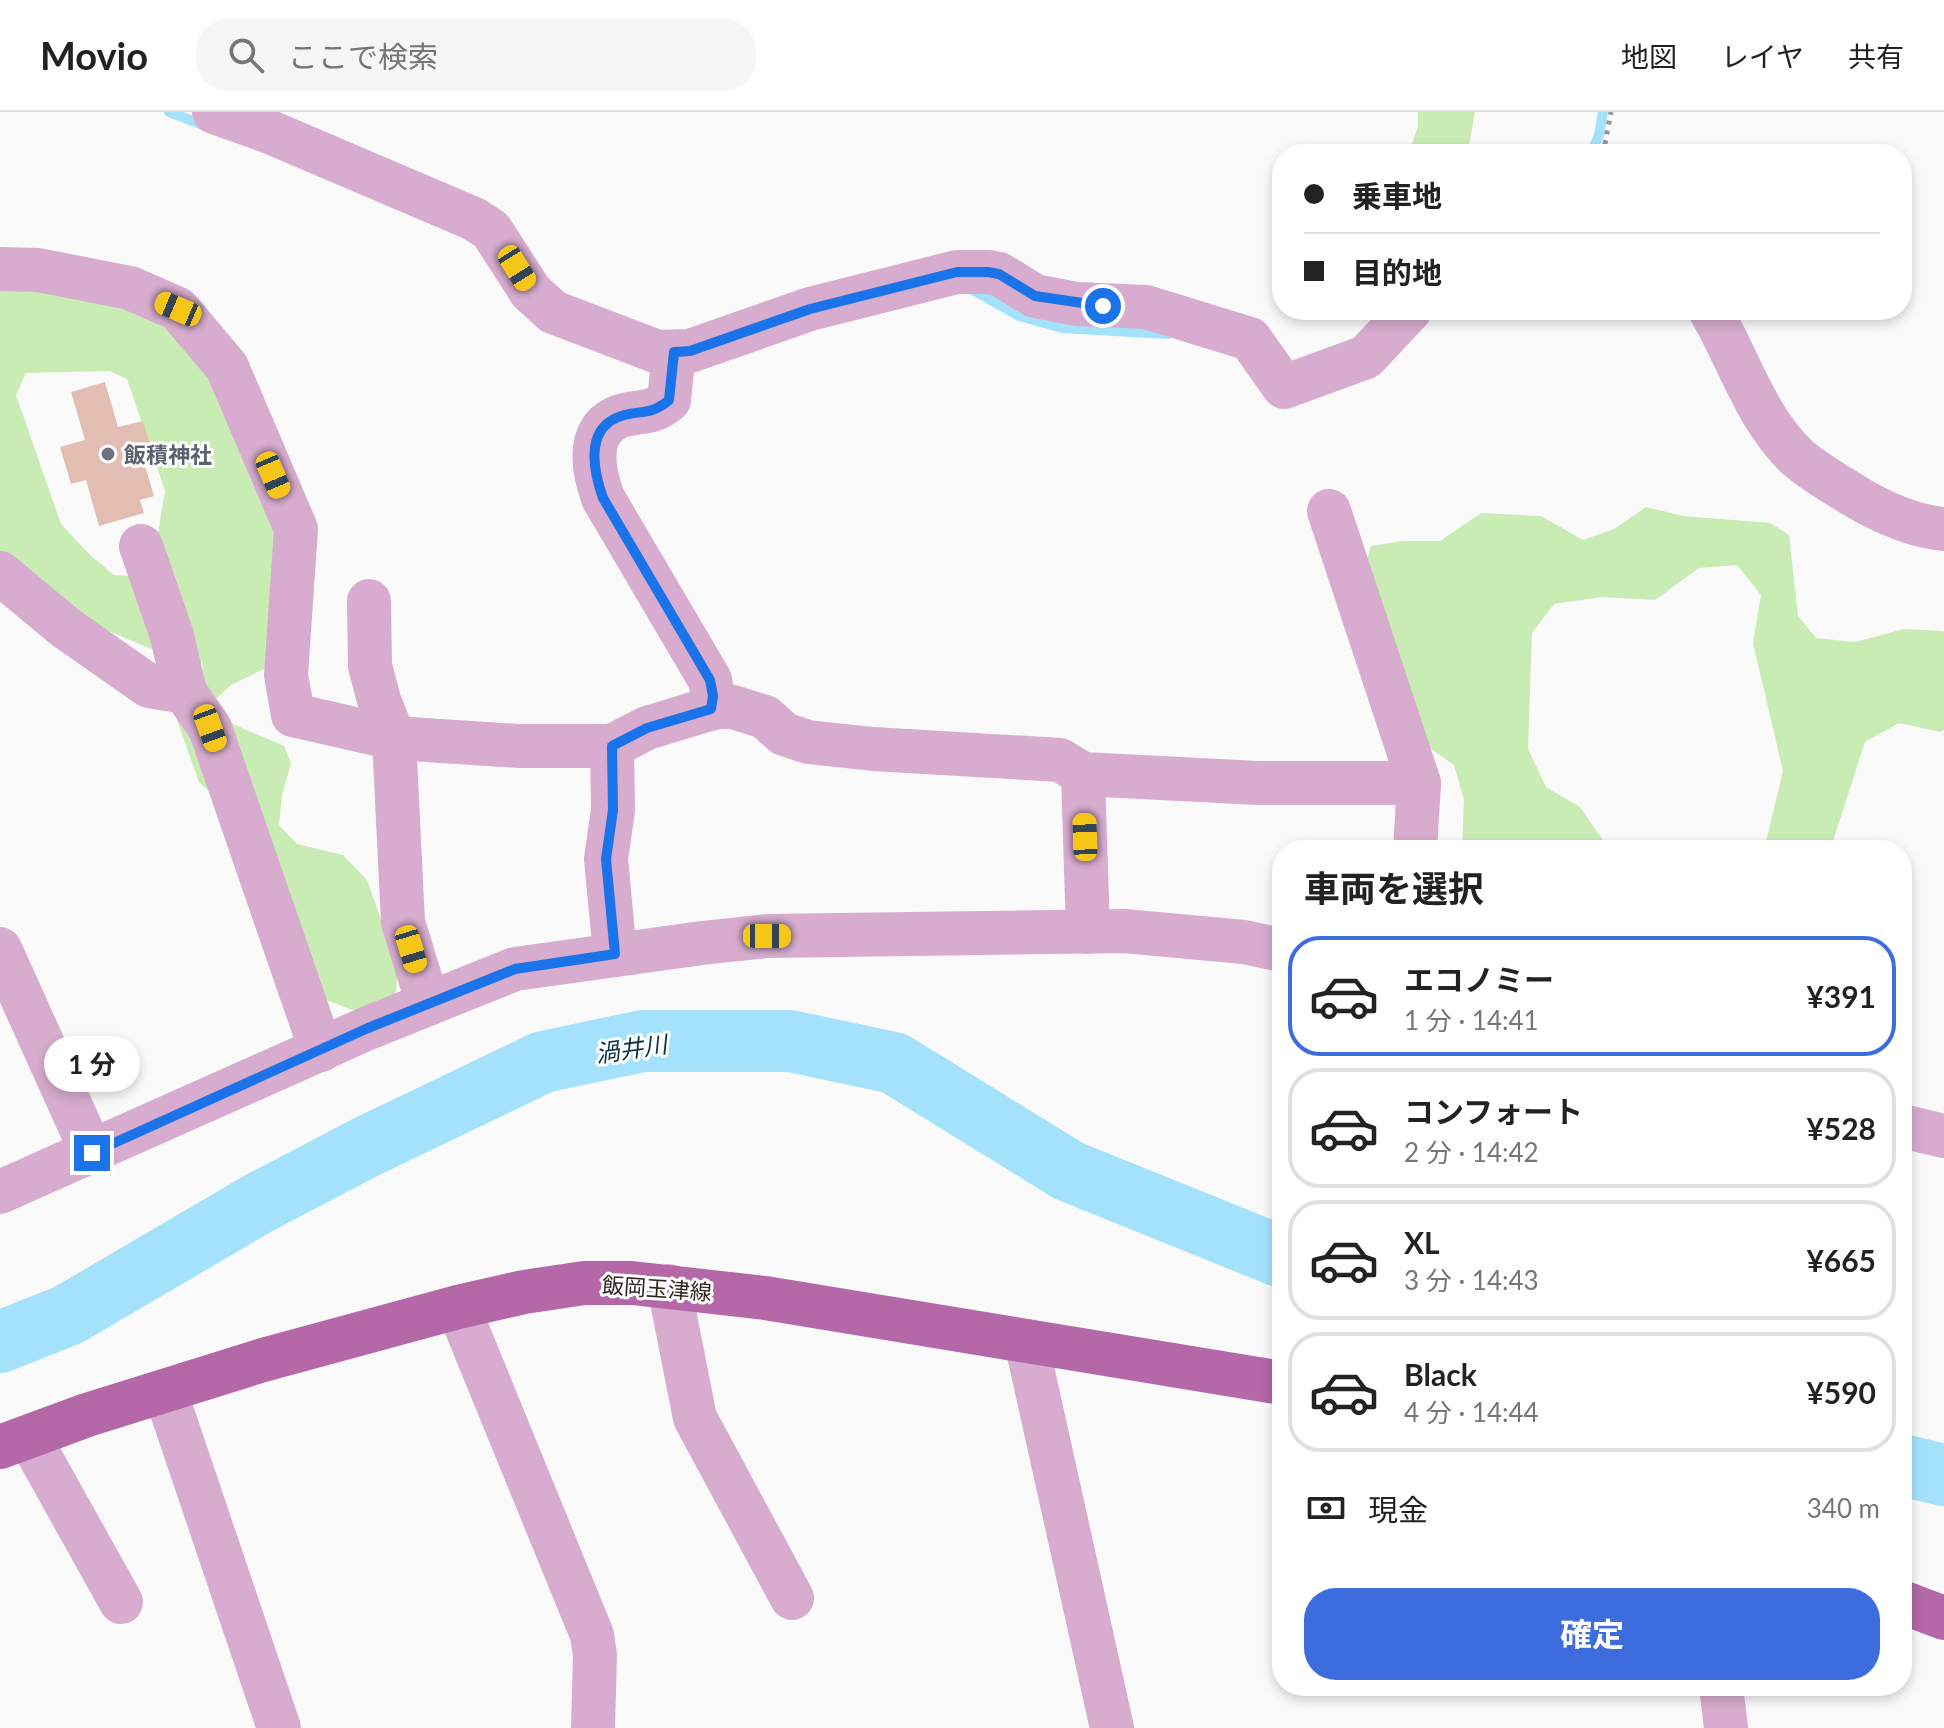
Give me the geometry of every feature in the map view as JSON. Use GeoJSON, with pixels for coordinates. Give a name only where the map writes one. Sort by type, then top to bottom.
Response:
{"type":"FeatureCollection","features":[{"type":"Feature","properties":{"kind":"main road","name":"飯岡玉津線"},"geometry":{"type":"LineString","coordinates":[[14,1442],[87,1415],[263,1360],[458,1307],[584,1283],[669,1286],[765,1298],[1272,1381]]}},
{"type":"Feature","properties":{"kind":"main road"},"geometry":{"type":"LineString","coordinates":[[1912,1606],[1944,1618]]}},
{"type":"Feature","properties":{"kind":"street"},"geometry":{"type":"LineString","coordinates":[[214,112],[270,132],[474,219],[491,230],[531,292],[553,312],[658,352],[690,351],[810,309],[957,272],[999,274],[1035,296],[1077,304],[1146,307],[1250,339],[1284,387],[1366,357],[1401,320]]}},
{"type":"Feature","properties":{"kind":"street"},"geometry":{"type":"LineString","coordinates":[[0,269],[38,270],[130,288],[178,309],[227,367],[296,529],[286,675],[293,715],[394,738],[519,746],[612,746],[647,728],[711,709],[733,707],[765,717],[784,734],[808,742],[1060,760],[1083,774],[1258,783],[1419,783]]}},
{"type":"Feature","properties":{"kind":"street"},"geometry":{"type":"LineString","coordinates":[[1715,320],[1775,432],[1797,457],[1824,477],[1892,516],[1927,528],[1944,529]]}},
{"type":"Feature","properties":{"kind":"street"},"geometry":{"type":"LineString","coordinates":[[674,352],[669,400],[659,409],[616,418],[602,429],[594,452],[595,475],[603,498],[710,680],[713,696],[711,709]]}},
{"type":"Feature","properties":{"kind":"street"},"geometry":{"type":"LineString","coordinates":[[1329,511],[1419,783],[1416,840]]}},
{"type":"Feature","properties":{"kind":"street"},"geometry":{"type":"LineString","coordinates":[[141,546],[172,636],[185,692],[210,728],[321,1050]]}},
{"type":"Feature","properties":{"kind":"street"},"geometry":{"type":"LineString","coordinates":[[0,573],[66,628],[149,686],[185,692]]}},
{"type":"Feature","properties":{"kind":"street"},"geometry":{"type":"LineString","coordinates":[[369,601],[370,666],[394,738],[403,922],[428,1004]]}},
{"type":"Feature","properties":{"kind":"street"},"geometry":{"type":"LineString","coordinates":[[612,746],[613,810],[606,859],[615,954]]}},
{"type":"Feature","properties":{"kind":"street"},"geometry":{"type":"LineString","coordinates":[[1083,774],[1088,932]]}},
{"type":"Feature","properties":{"kind":"street"},"geometry":{"type":"LineString","coordinates":[[0,1192],[321,1050],[515,969],[767,936],[1124,931],[1244,942],[1272,948]]}},
{"type":"Feature","properties":{"kind":"street"},"geometry":{"type":"LineString","coordinates":[[0,949],[92,1153]]}},
{"type":"Feature","properties":{"kind":"street"},"geometry":{"type":"LineString","coordinates":[[0,1218],[144,1158],[493,1000],[551,989],[754,968],[1134,957],[1210,962],[1272,971]]}},
{"type":"Feature","properties":{"kind":"street"},"geometry":{"type":"LineString","coordinates":[[1912,1128],[1944,1136]]}},
{"type":"Feature","properties":{"kind":"street"},"geometry":{"type":"LineString","coordinates":[[669,1286],[695,1418],[792,1598]]}},
{"type":"Feature","properties":{"kind":"street"},"geometry":{"type":"LineString","coordinates":[[458,1307],[592,1635],[595,1655],[593,1728]]}},
{"type":"Feature","properties":{"kind":"street"},"geometry":{"type":"LineString","coordinates":[[1026,1341],[1112,1728]]}},
{"type":"Feature","properties":{"kind":"street"},"geometry":{"type":"LineString","coordinates":[[165,1391],[279,1728]]}},
{"type":"Feature","properties":{"kind":"street"},"geometry":{"type":"LineString","coordinates":[[14,1442],[121,1602]]}},
{"type":"Feature","properties":{"kind":"street"},"geometry":{"type":"LineString","coordinates":[[1722,1696],[1726,1728]]}},
{"type":"Feature","properties":{"kind":"path"},"geometry":{"type":"LineString","coordinates":[[1605,144],[1611,112]]}},
{"type":"Feature","properties":{"kind":"green space"},"geometry":{"type":"Polygon","coordinates":[[[1418,112],[1475,112],[1468,144],[1412,144],[1418,127],[1418,112]]]}},
{"type":"Feature","properties":{"kind":"green space"},"geometry":{"type":"Polygon","coordinates":[[[0,283],[37,284],[167,320],[211,376],[281,531],[273,644],[264,669],[231,685],[215,700],[226,721],[284,746],[291,763],[282,796],[279,825],[297,844],[343,855],[367,880],[398,967],[396,992],[386,1005],[357,1012],[324,999],[228,810],[199,782],[172,706],[204,679],[202,662],[149,648],[77,618],[0,554],[0,283]],[[109,371],[26,373],[16,395],[61,524],[114,575],[132,576],[158,533],[165,491],[127,379],[109,371]]]}},
{"type":"Feature","properties":{"kind":"green space"},"geometry":{"type":"Polygon","coordinates":[[[1646,507],[1683,516],[1770,523],[1789,535],[1798,616],[1816,638],[1855,642],[1904,629],[1944,631],[1944,730],[1940,732],[1899,723],[1865,742],[1833,840],[1766,840],[1783,771],[1753,643],[1761,595],[1737,565],[1699,568],[1655,600],[1602,597],[1554,604],[1532,633],[1528,749],[1546,787],[1580,807],[1603,840],[1462,840],[1464,800],[1454,765],[1428,747],[1364,569],[1371,546],[1402,541],[1440,541],[1481,513],[1541,516],[1583,540],[1614,529],[1646,507]]]}},
{"type":"Feature","properties":{"kind":"building","name":"飯積神社"},"geometry":{"type":"Polygon","coordinates":[[[105,382],[118,427],[143,421],[155,461],[144,463],[154,496],[140,500],[144,513],[99,526],[86,480],[71,484],[60,447],[85,440],[71,392],[105,382]]]}},
{"type":"Feature","properties":{"kind":"waterway"},"geometry":{"type":"LineString","coordinates":[[169,112],[206,126]]}},
{"type":"Feature","properties":{"kind":"waterway"},"geometry":{"type":"LineString","coordinates":[[1595,144],[1603,112]]}},
{"type":"Feature","properties":{"kind":"waterway"},"geometry":{"type":"LineString","coordinates":[[969,288],[1019,316],[1062,328],[1168,334]]}},
{"type":"Feature","properties":{"kind":"waterway","name":"渦井川"},"geometry":{"type":"LineString","coordinates":[[0,1342],[68,1315],[259,1203],[366,1147],[543,1062],[643,1041],[790,1041],[894,1063],[1069,1171],[1272,1253]]}},
{"type":"Feature","properties":{"kind":"waterway","name":"渦井川"},"geometry":{"type":"LineString","coordinates":[[1912,1467],[1944,1475]]}},
{"type":"Feature","properties":{"kind":"place","name":"飯積神社"},"geometry":{"type":"Point","coordinates":[108,454]}},
{"type":"Feature","properties":{"kind":"route"},"geometry":{"type":"LineString","coordinates":[[92,1153],[368,1028],[515,969],[615,954],[606,859],[613,810],[612,746],[647,728],[711,709],[713,696],[710,680],[603,498],[595,475],[594,452],[602,429],[616,418],[659,409],[669,400],[674,352],[690,351],[810,309],[957,272],[999,274],[1035,296],[1103,306]]}}]}
